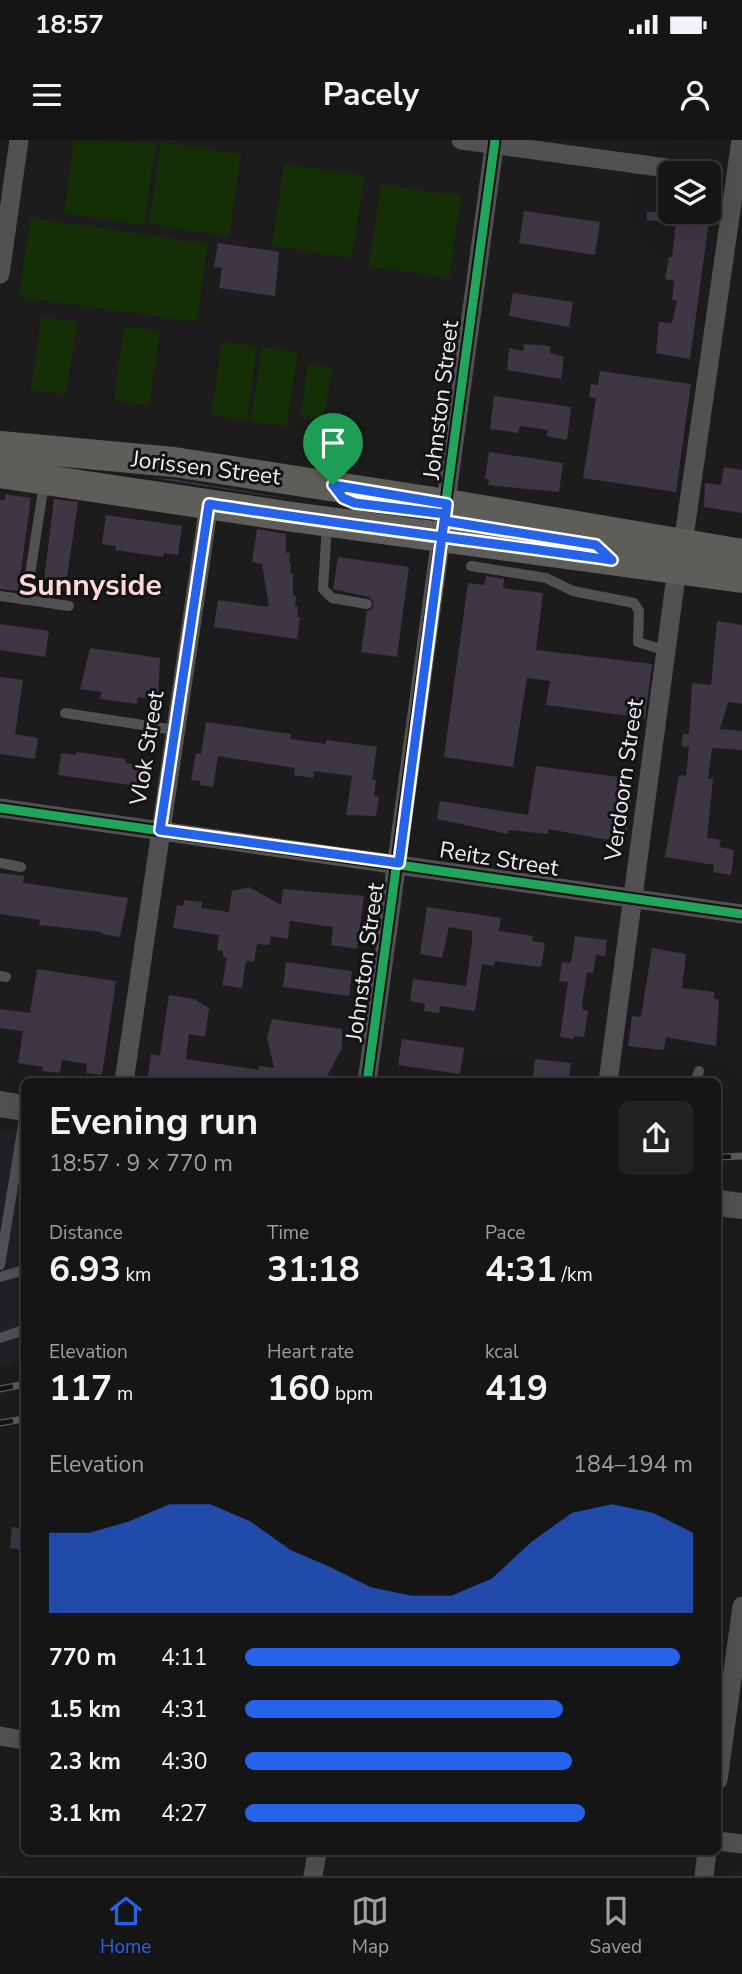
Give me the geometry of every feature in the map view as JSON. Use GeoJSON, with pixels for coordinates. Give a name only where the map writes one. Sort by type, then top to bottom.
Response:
{"type":"FeatureCollection","features":[{"type":"Feature","properties":{"kind":"main road","name":"Jorissen Street"},"geometry":{"type":"LineString","coordinates":[[0,446],[174,462],[335,487],[445,519],[680,556],[742,578]]}},
{"type":"Feature","properties":{"kind":"main road","name":"Jorissen Street"},"geometry":{"type":"LineString","coordinates":[[0,473],[328,521],[445,519],[548,565],[608,554],[742,554]]}},
{"type":"Feature","properties":{"kind":"main road"},"geometry":{"type":"LineString","coordinates":[[445,519],[608,554]]}},
{"type":"Feature","properties":{"kind":"main road"},"geometry":{"type":"LineString","coordinates":[[0,1104],[21,1108]]}},
{"type":"Feature","properties":{"kind":"main road"},"geometry":{"type":"LineString","coordinates":[[721,1203],[742,1206]]}},
{"type":"Feature","properties":{"kind":"street"},"geometry":{"type":"LineString","coordinates":[[0,274],[19,140]]}},
{"type":"Feature","properties":{"kind":"street"},"geometry":{"type":"LineString","coordinates":[[461,140],[494,142],[658,166]]}},
{"type":"Feature","properties":{"kind":"street","name":"Verdoorn Street"},"geometry":{"type":"LineString","coordinates":[[609,1078],[666,651],[739,178],[741,140]]}},
{"type":"Feature","properties":{"kind":"street","name":"Johnston Street"},"geometry":{"type":"LineString","coordinates":[[368,1078],[399,863],[494,142]]}},
{"type":"Feature","properties":{"kind":"street"},"geometry":{"type":"LineString","coordinates":[[721,176],[739,178]]}},
{"type":"Feature","properties":{"kind":"street","name":"Vlok Street"},"geometry":{"type":"LineString","coordinates":[[125,1078],[209,504]]}},
{"type":"Feature","properties":{"kind":"street","name":"Reitz Street"},"geometry":{"type":"LineString","coordinates":[[0,808],[742,914]]}},
{"type":"Feature","properties":{"kind":"street"},"geometry":{"type":"LineString","coordinates":[[721,1758],[742,1606]]}},
{"type":"Feature","properties":{"kind":"street"},"geometry":{"type":"LineString","coordinates":[[0,1736],[21,1740]]}},
{"type":"Feature","properties":{"kind":"street"},"geometry":{"type":"LineString","coordinates":[[721,1840],[742,1844]]}},
{"type":"Feature","properties":{"kind":"street"},"geometry":{"type":"LineString","coordinates":[[313,1876],[316,1855]]}},
{"type":"Feature","properties":{"kind":"street"},"geometry":{"type":"LineString","coordinates":[[704,1876],[707,1855]]}},
{"type":"Feature","properties":{"kind":"lane","name":"Jorissen Street"},"geometry":{"type":"LineString","coordinates":[[0,460],[158,489],[445,519],[742,559]]}},
{"type":"Feature","properties":{"kind":"lane","name":"Jorissen Street"},"geometry":{"type":"LineString","coordinates":[[0,460],[163,467],[335,487]]}},
{"type":"Feature","properties":{"kind":"lane"},"geometry":{"type":"LineString","coordinates":[[26,600],[45,480]]}},
{"type":"Feature","properties":{"kind":"lane"},"geometry":{"type":"LineString","coordinates":[[328,521],[323,589],[332,598],[367,604]]}},
{"type":"Feature","properties":{"kind":"lane","name":"Jorissen Street"},"geometry":{"type":"LineString","coordinates":[[608,554],[742,569]]}},
{"type":"Feature","properties":{"kind":"lane"},"geometry":{"type":"LineString","coordinates":[[471,566],[548,565],[573,591],[638,606],[638,642],[666,651]]}},
{"type":"Feature","properties":{"kind":"lane"},"geometry":{"type":"LineString","coordinates":[[0,596],[69,607]]}},
{"type":"Feature","properties":{"kind":"lane"},"geometry":{"type":"LineString","coordinates":[[65,713],[175,730]]}},
{"type":"Feature","properties":{"kind":"lane"},"geometry":{"type":"LineString","coordinates":[[0,863],[21,867]]}},
{"type":"Feature","properties":{"kind":"lane"},"geometry":{"type":"LineString","coordinates":[[0,1265],[21,1137]]}},
{"type":"Feature","properties":{"kind":"lane"},"geometry":{"type":"LineString","coordinates":[[0,1277],[21,1271]]}},
{"type":"Feature","properties":{"kind":"lane"},"geometry":{"type":"LineString","coordinates":[[0,1338],[21,1331]]}},
{"type":"Feature","properties":{"kind":"shaded area"},"geometry":{"type":"Polygon","coordinates":[[[0,1129],[21,1132],[21,1360],[0,1368],[0,1129]]]}},
{"type":"Feature","properties":{"kind":"green space"},"geometry":{"type":"Polygon","coordinates":[[[74,140],[156,143],[144,225],[64,213],[74,140]]]}},
{"type":"Feature","properties":{"kind":"green space"},"geometry":{"type":"Polygon","coordinates":[[[161,142],[241,154],[229,236],[149,224],[161,142]]]}},
{"type":"Feature","properties":{"kind":"green space"},"geometry":{"type":"Polygon","coordinates":[[[284,164],[364,176],[352,258],[272,246],[284,164]]]}},
{"type":"Feature","properties":{"kind":"green space"},"geometry":{"type":"Polygon","coordinates":[[[381,184],[461,196],[449,278],[369,266],[381,184]]]}},
{"type":"Feature","properties":{"kind":"green space"},"geometry":{"type":"Polygon","coordinates":[[[31,218],[208,244],[196,322],[19,297],[31,218]]]}},
{"type":"Feature","properties":{"kind":"green space"},"geometry":{"type":"Polygon","coordinates":[[[42,316],[77,322],[66,395],[31,390],[42,316]]]}},
{"type":"Feature","properties":{"kind":"green space"},"geometry":{"type":"Polygon","coordinates":[[[124,326],[160,331],[149,405],[114,400],[124,326]]]}},
{"type":"Feature","properties":{"kind":"green space"},"geometry":{"type":"Polygon","coordinates":[[[222,341],[257,347],[247,420],[211,415],[222,341]]]}},
{"type":"Feature","properties":{"kind":"green space"},"geometry":{"type":"Polygon","coordinates":[[[262,347],[297,352],[287,426],[251,421],[262,347]]]}},
{"type":"Feature","properties":{"kind":"green space"},"geometry":{"type":"Polygon","coordinates":[[[308,364],[332,368],[323,420],[300,417],[308,364]]]}},
{"type":"Feature","properties":{"kind":"building"},"geometry":{"type":"Polygon","coordinates":[[[524,211],[600,222],[595,255],[519,243],[524,211]]]}},
{"type":"Feature","properties":{"kind":"building"},"geometry":{"type":"Polygon","coordinates":[[[647,212],[658,212],[658,221],[647,220],[647,212]]]}},
{"type":"Feature","properties":{"kind":"building"},"geometry":{"type":"Polygon","coordinates":[[[676,224],[709,224],[690,359],[656,353],[659,322],[672,323],[677,301],[672,300],[674,281],[665,279],[669,257],[672,257],[676,224]]]}},
{"type":"Feature","properties":{"kind":"building"},"geometry":{"type":"Polygon","coordinates":[[[218,243],[279,252],[275,296],[219,288],[222,268],[214,267],[218,243]]]}},
{"type":"Feature","properties":{"kind":"building"},"geometry":{"type":"Polygon","coordinates":[[[513,293],[573,302],[569,327],[509,316],[513,293]]]}},
{"type":"Feature","properties":{"kind":"building"},"geometry":{"type":"Polygon","coordinates":[[[524,344],[550,346],[550,353],[564,357],[561,379],[507,370],[509,348],[523,351],[524,344]]]}},
{"type":"Feature","properties":{"kind":"building"},"geometry":{"type":"Polygon","coordinates":[[[600,371],[691,384],[676,492],[583,478],[596,398],[589,397],[591,384],[598,385],[600,371]]]}},
{"type":"Feature","properties":{"kind":"building"},"geometry":{"type":"Polygon","coordinates":[[[494,396],[571,407],[567,440],[547,436],[548,430],[520,426],[518,433],[490,429],[494,396]]]}},
{"type":"Feature","properties":{"kind":"building"},"geometry":{"type":"Polygon","coordinates":[[[489,452],[563,463],[559,492],[488,485],[489,479],[485,479],[489,452]]]}},
{"type":"Feature","properties":{"kind":"building"},"geometry":{"type":"Polygon","coordinates":[[[724,467],[742,470],[742,513],[704,507],[705,483],[721,485],[724,467]]]}},
{"type":"Feature","properties":{"kind":"building"},"geometry":{"type":"Polygon","coordinates":[[[152,478],[172,479],[297,500],[295,500],[152,478]]]}},
{"type":"Feature","properties":{"kind":"building"},"geometry":{"type":"Polygon","coordinates":[[[5,494],[31,498],[18,591],[0,589],[0,500],[5,500],[5,494]]]}},
{"type":"Feature","properties":{"kind":"building"},"geometry":{"type":"Polygon","coordinates":[[[54,499],[78,502],[65,591],[43,588],[54,499]]]}},
{"type":"Feature","properties":{"kind":"building"},"geometry":{"type":"Polygon","coordinates":[[[106,515],[182,526],[178,555],[164,553],[163,557],[115,550],[116,546],[102,544],[106,515]]]}},
{"type":"Feature","properties":{"kind":"building"},"geometry":{"type":"Polygon","coordinates":[[[257,529],[286,534],[286,553],[290,553],[290,573],[293,574],[293,595],[296,596],[295,606],[298,607],[297,617],[300,617],[297,639],[214,627],[218,600],[269,607],[262,564],[252,562],[257,529]]]}},
{"type":"Feature","properties":{"kind":"building"},"geometry":{"type":"Polygon","coordinates":[[[338,557],[409,567],[397,657],[361,652],[367,611],[372,609],[374,602],[369,597],[333,589],[338,557]]]}},
{"type":"Feature","properties":{"kind":"building"},"geometry":{"type":"Polygon","coordinates":[[[486,576],[504,579],[503,588],[543,593],[536,650],[652,664],[645,718],[546,705],[550,681],[527,678],[513,767],[444,757],[468,583],[484,585],[486,576]]]}},
{"type":"Feature","properties":{"kind":"building"},"geometry":{"type":"Polygon","coordinates":[[[717,621],[742,625],[742,704],[728,702],[720,729],[742,731],[742,750],[712,748],[708,779],[713,779],[707,838],[721,840],[719,847],[734,850],[731,875],[713,872],[714,865],[665,857],[679,775],[686,776],[689,747],[681,746],[683,734],[689,734],[692,683],[711,685],[717,621]]]}},
{"type":"Feature","properties":{"kind":"building"},"geometry":{"type":"Polygon","coordinates":[[[0,624],[49,631],[45,657],[0,650],[0,624]]]}},
{"type":"Feature","properties":{"kind":"building"},"geometry":{"type":"Polygon","coordinates":[[[90,648],[160,658],[158,700],[138,697],[137,704],[100,699],[101,692],[80,689],[90,648]]]}},
{"type":"Feature","properties":{"kind":"building"},"geometry":{"type":"Polygon","coordinates":[[[0,677],[23,680],[15,734],[38,738],[35,759],[0,754],[0,677]]]}},
{"type":"Feature","properties":{"kind":"building"},"geometry":{"type":"Polygon","coordinates":[[[206,722],[291,734],[291,739],[326,744],[326,740],[377,747],[372,779],[376,780],[374,796],[379,797],[376,816],[346,815],[352,776],[314,771],[313,778],[294,775],[295,768],[218,756],[213,787],[200,785],[200,781],[191,780],[196,753],[201,754],[206,722]]]}},
{"type":"Feature","properties":{"kind":"building"},"geometry":{"type":"Polygon","coordinates":[[[76,752],[126,759],[125,763],[147,766],[144,787],[58,775],[61,753],[76,755],[76,752]]]}},
{"type":"Feature","properties":{"kind":"building"},"geometry":{"type":"Polygon","coordinates":[[[536,766],[626,778],[626,792],[632,793],[625,843],[548,829],[548,834],[509,830],[508,834],[437,819],[440,801],[528,815],[536,766]]]}},
{"type":"Feature","properties":{"kind":"building"},"geometry":{"type":"Polygon","coordinates":[[[0,873],[24,876],[23,883],[128,898],[120,937],[101,934],[102,932],[39,925],[40,920],[0,914],[0,873]]]}},
{"type":"Feature","properties":{"kind":"building"},"geometry":{"type":"Polygon","coordinates":[[[249,887],[281,905],[283,889],[364,896],[357,949],[331,945],[333,927],[290,921],[288,939],[271,936],[269,945],[257,944],[254,962],[246,961],[242,988],[222,985],[227,958],[223,957],[223,951],[217,950],[219,935],[173,928],[177,905],[183,906],[184,900],[202,902],[201,908],[229,912],[232,891],[249,887]]]}},
{"type":"Feature","properties":{"kind":"building"},"geometry":{"type":"Polygon","coordinates":[[[427,907],[501,918],[499,931],[533,936],[532,941],[545,943],[541,967],[495,961],[494,966],[482,964],[475,1011],[440,1006],[439,1013],[424,1011],[425,1004],[410,1001],[413,979],[466,986],[472,942],[472,931],[449,927],[442,958],[420,954],[427,907]]]}},
{"type":"Feature","properties":{"kind":"building"},"geometry":{"type":"Polygon","coordinates":[[[575,936],[607,940],[605,956],[596,955],[593,973],[587,972],[582,1004],[583,1010],[588,1011],[584,1037],[574,1036],[574,1039],[560,1037],[568,982],[559,981],[562,962],[571,963],[575,936]]]}},
{"type":"Feature","properties":{"kind":"building"},"geometry":{"type":"Polygon","coordinates":[[[652,948],[686,954],[682,988],[714,992],[714,999],[719,1000],[716,1046],[666,1037],[664,1050],[628,1046],[632,1016],[641,1017],[652,948]]]}},
{"type":"Feature","properties":{"kind":"building"},"geometry":{"type":"Polygon","coordinates":[[[286,962],[352,971],[349,996],[283,987],[286,962]]]}},
{"type":"Feature","properties":{"kind":"building"},"geometry":{"type":"Polygon","coordinates":[[[37,969],[116,981],[102,1075],[86,1073],[87,1064],[62,1060],[60,1073],[42,1071],[43,1067],[18,1063],[23,1031],[0,1028],[0,1009],[30,1013],[37,969]]]}},
{"type":"Feature","properties":{"kind":"building"},"geometry":{"type":"Polygon","coordinates":[[[169,995],[194,999],[209,1008],[205,1037],[189,1034],[186,1059],[259,1070],[259,1066],[274,1068],[267,1037],[272,1019],[342,1029],[342,1048],[326,1078],[148,1078],[151,1054],[160,1056],[169,995]]]}},
{"type":"Feature","properties":{"kind":"building"},"geometry":{"type":"Polygon","coordinates":[[[402,1039],[464,1048],[460,1074],[398,1065],[402,1039]]]}},
{"type":"Feature","properties":{"kind":"building"},"geometry":{"type":"Polygon","coordinates":[[[535,1059],[571,1063],[569,1078],[533,1078],[535,1059]]]}},
{"type":"Feature","properties":{"kind":"building"},"geometry":{"type":"Polygon","coordinates":[[[12,1527],[21,1528],[21,1550],[10,1548],[12,1527]]]}},
{"type":"Feature","properties":{"kind":"railway"},"geometry":{"type":"LineString","coordinates":[[721,1157],[742,1156]]}},
{"type":"Feature","properties":{"kind":"railway"},"geometry":{"type":"LineString","coordinates":[[0,1389],[21,1385]]}},
{"type":"Feature","properties":{"kind":"railway"},"geometry":{"type":"LineString","coordinates":[[0,1423],[21,1420]]}},
{"type":"Feature","properties":{"kind":"cycle path"},"geometry":{"type":"LineString","coordinates":[[368,1078],[495,140]]}},
{"type":"Feature","properties":{"kind":"cycle path"},"geometry":{"type":"LineString","coordinates":[[0,808],[742,914]]}},
{"type":"Feature","properties":{"kind":"district","name":"Sunnyside"},"geometry":{"type":"Point","coordinates":[90,585]}},
{"type":"Feature","properties":{"kind":"route"},"geometry":{"type":"LineString","coordinates":[[333,485],[343,498],[366,506],[445,514],[444,528],[442,536],[399,863],[160,830],[209,504],[293,517],[442,536],[612,560],[604,549],[596,545],[445,521],[447,504],[333,485]]}}]}
